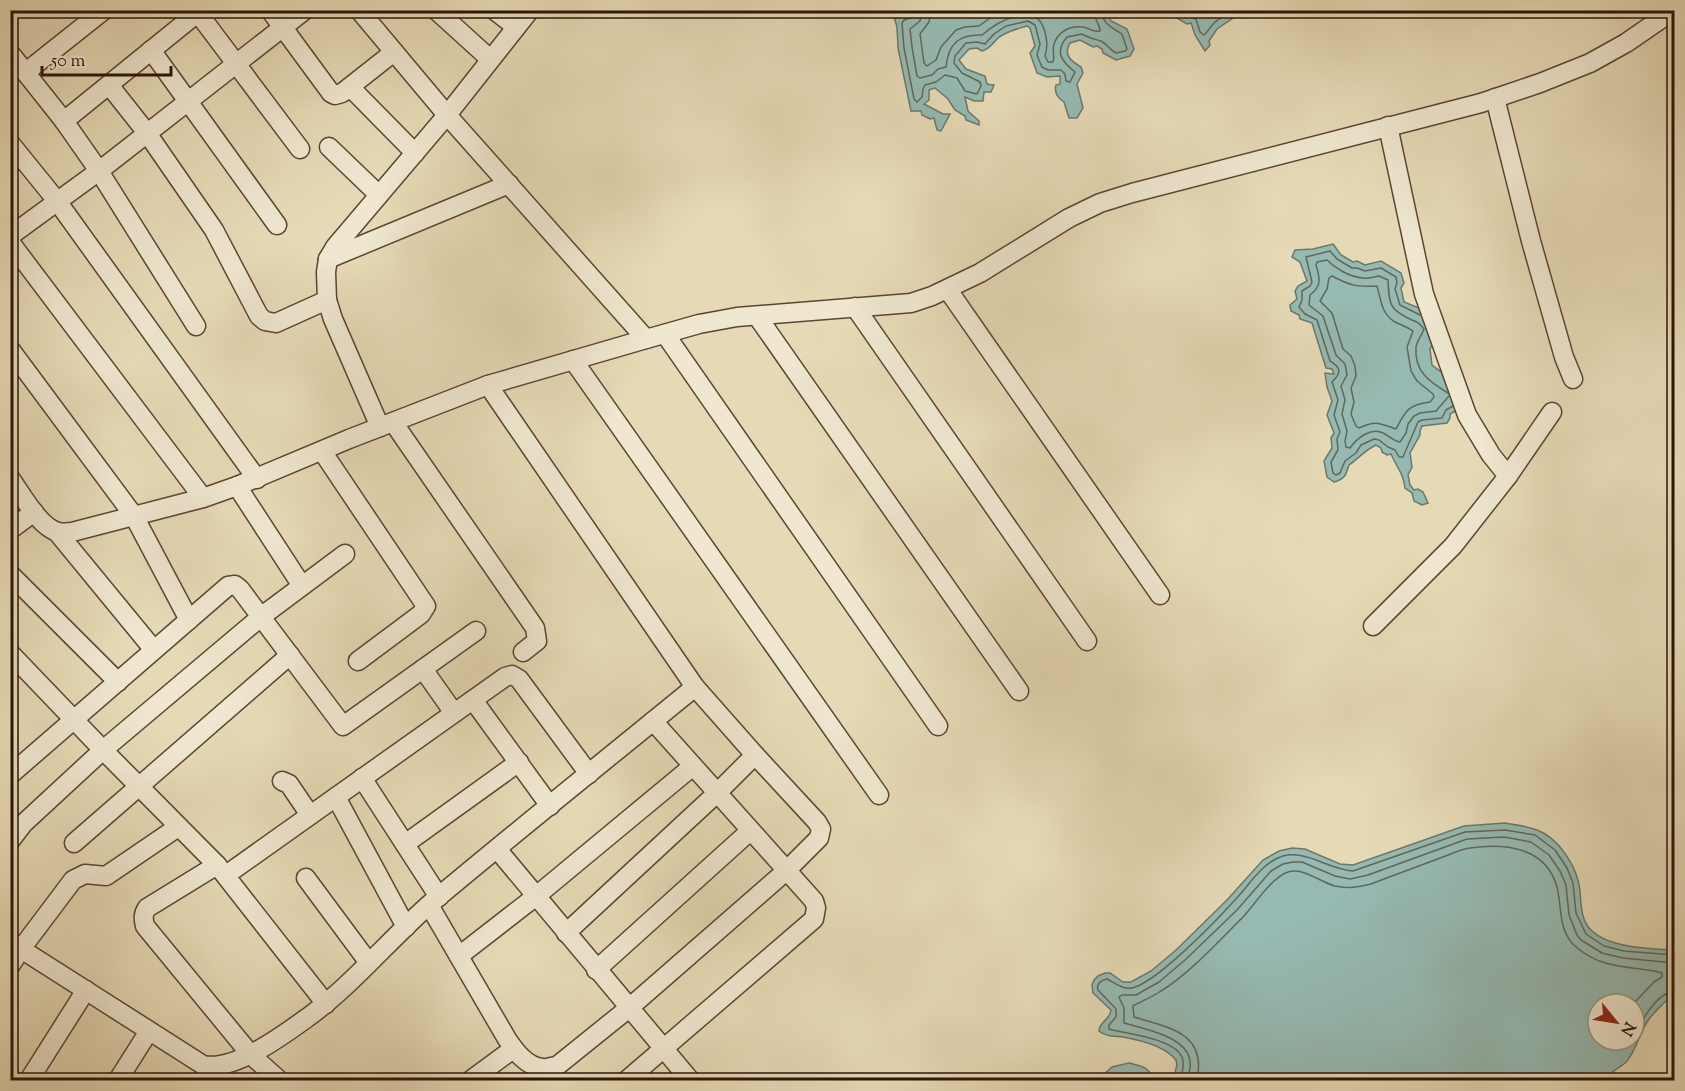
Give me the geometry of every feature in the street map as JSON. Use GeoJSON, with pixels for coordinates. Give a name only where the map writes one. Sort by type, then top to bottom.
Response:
{"type":"FeatureCollection","features":[{"type":"Feature","properties":{"kind":"street"},"geometry":{"type":"LineString","coordinates":[[26,72],[104,10]]}},
{"type":"Feature","properties":{"kind":"street"},"geometry":{"type":"LineString","coordinates":[[270,10],[331,93],[339,94],[350,87],[394,52]]}},
{"type":"Feature","properties":{"kind":"street"},"geometry":{"type":"LineString","coordinates":[[10,236],[99,171],[305,10]]}},
{"type":"Feature","properties":{"kind":"street"},"geometry":{"type":"LineString","coordinates":[[359,10],[447,115],[646,339]]}},
{"type":"Feature","properties":{"kind":"street"},"geometry":{"type":"LineString","coordinates":[[436,10],[490,59]]}},
{"type":"Feature","properties":{"kind":"street"},"geometry":{"type":"LineString","coordinates":[[494,10],[516,27]]}},
{"type":"Feature","properties":{"kind":"street"},"geometry":{"type":"LineString","coordinates":[[523,651],[537,640],[535,628],[386,424],[333,319],[327,300],[326,272],[328,260],[335,247],[447,115],[530,10]]}},
{"type":"Feature","properties":{"kind":"street"},"geometry":{"type":"LineString","coordinates":[[57,532],[72,532],[203,498],[257,479],[386,424],[488,385],[699,324],[737,317],[911,303],[948,290],[1069,218],[1100,203],[1132,192],[1495,98],[1590,63],[1626,43],[1656,16],[1674,10]]}},
{"type":"Feature","properties":{"kind":"street"},"geometry":{"type":"LineString","coordinates":[[64,121],[200,12],[300,149]]}},
{"type":"Feature","properties":{"kind":"street"},"geometry":{"type":"LineString","coordinates":[[151,50],[277,225]]}},
{"type":"Feature","properties":{"kind":"street"},"geometry":{"type":"LineString","coordinates":[[10,53],[64,121],[99,171],[196,326]]}},
{"type":"Feature","properties":{"kind":"street"},"geometry":{"type":"LineString","coordinates":[[109,85],[147,133],[214,230],[259,316],[265,321],[276,323],[327,300]]}},
{"type":"Feature","properties":{"kind":"street"},"geometry":{"type":"LineString","coordinates":[[350,87],[415,153]]}},
{"type":"Feature","properties":{"kind":"street"},"geometry":{"type":"LineString","coordinates":[[1495,98],[1531,241],[1564,357],[1573,379]]}},
{"type":"Feature","properties":{"kind":"street"},"geometry":{"type":"LineString","coordinates":[[1388,126],[1424,294],[1467,415],[1491,455],[1508,476]]}},
{"type":"Feature","properties":{"kind":"street"},"geometry":{"type":"LineString","coordinates":[[10,143],[57,201],[257,479]]}},
{"type":"Feature","properties":{"kind":"street"},"geometry":{"type":"LineString","coordinates":[[329,147],[379,195]]}},
{"type":"Feature","properties":{"kind":"street"},"geometry":{"type":"LineString","coordinates":[[328,260],[509,184]]}},
{"type":"Feature","properties":{"kind":"street"},"geometry":{"type":"LineString","coordinates":[[10,242],[203,498]]}},
{"type":"Feature","properties":{"kind":"street"},"geometry":{"type":"LineString","coordinates":[[948,290],[1160,595]]}},
{"type":"Feature","properties":{"kind":"street"},"geometry":{"type":"LineString","coordinates":[[855,308],[1087,641]]}},
{"type":"Feature","properties":{"kind":"street"},"geometry":{"type":"LineString","coordinates":[[757,316],[1019,691]]}},
{"type":"Feature","properties":{"kind":"street"},"geometry":{"type":"LineString","coordinates":[[665,334],[938,726]]}},
{"type":"Feature","properties":{"kind":"street"},"geometry":{"type":"LineString","coordinates":[[10,349],[134,516],[189,620]]}},
{"type":"Feature","properties":{"kind":"street"},"geometry":{"type":"LineString","coordinates":[[573,360],[879,795]]}},
{"type":"Feature","properties":{"kind":"street"},"geometry":{"type":"LineString","coordinates":[[362,778],[405,844],[459,956],[513,1049],[519,1056],[542,1068],[557,1066],[629,1008],[786,870],[819,838],[820,829],[817,822],[695,687],[488,385]]}},
{"type":"Feature","properties":{"kind":"street"},"geometry":{"type":"LineString","coordinates":[[1373,627],[1453,546],[1508,476],[1552,412]]}},
{"type":"Feature","properties":{"kind":"street"},"geometry":{"type":"LineString","coordinates":[[322,451],[426,606],[421,614],[358,661]]}},
{"type":"Feature","properties":{"kind":"street"},"geometry":{"type":"LineString","coordinates":[[10,478],[34,512],[45,524],[57,532],[154,650]]}},
{"type":"Feature","properties":{"kind":"street"},"geometry":{"type":"LineString","coordinates":[[237,486],[302,586]]}},
{"type":"Feature","properties":{"kind":"street"},"geometry":{"type":"LineString","coordinates":[[10,530],[34,512]]}},
{"type":"Feature","properties":{"kind":"street"},"geometry":{"type":"LineString","coordinates":[[10,841],[24,824],[102,750],[262,616],[345,554]]}},
{"type":"Feature","properties":{"kind":"street"},"geometry":{"type":"LineString","coordinates":[[10,574],[118,682]]}},
{"type":"Feature","properties":{"kind":"street"},"geometry":{"type":"LineString","coordinates":[[10,776],[228,586],[235,585],[240,589],[343,726],[476,631]]}},
{"type":"Feature","properties":{"kind":"street"},"geometry":{"type":"LineString","coordinates":[[10,653],[221,870],[326,1004]]}},
{"type":"Feature","properties":{"kind":"street"},"geometry":{"type":"LineString","coordinates":[[74,843],[291,655]]}},
{"type":"Feature","properties":{"kind":"street"},"geometry":{"type":"LineString","coordinates":[[423,669],[454,713]]}},
{"type":"Feature","properties":{"kind":"street"},"geometry":{"type":"LineString","coordinates":[[279,1080],[251,1055],[145,926],[143,919],[147,908],[221,870],[310,815],[505,677],[512,675],[519,679],[589,774]]}},
{"type":"Feature","properties":{"kind":"street"},"geometry":{"type":"LineString","coordinates":[[16,945],[203,1065],[219,1066],[251,1055],[326,1004],[434,901],[695,687]]}},
{"type":"Feature","properties":{"kind":"street"},"geometry":{"type":"LineString","coordinates":[[473,699],[550,806]]}},
{"type":"Feature","properties":{"kind":"street"},"geometry":{"type":"LineString","coordinates":[[627,1080],[814,919],[816,908],[814,901],[653,721]]}},
{"type":"Feature","properties":{"kind":"street"},"geometry":{"type":"LineString","coordinates":[[566,933],[755,755]]}},
{"type":"Feature","properties":{"kind":"street"},"geometry":{"type":"LineString","coordinates":[[405,844],[519,762]]}},
{"type":"Feature","properties":{"kind":"street"},"geometry":{"type":"LineString","coordinates":[[459,956],[535,897],[693,766]]}},
{"type":"Feature","properties":{"kind":"street"},"geometry":{"type":"LineString","coordinates":[[282,782],[289,784],[310,815]]}},
{"type":"Feature","properties":{"kind":"street"},"geometry":{"type":"LineString","coordinates":[[336,797],[406,927]]}},
{"type":"Feature","properties":{"kind":"street"},"geometry":{"type":"LineString","coordinates":[[10,966],[16,945],[73,880],[85,874],[106,876],[178,827]]}},
{"type":"Feature","properties":{"kind":"street"},"geometry":{"type":"LineString","coordinates":[[596,970],[750,831]]}},
{"type":"Feature","properties":{"kind":"street"},"geometry":{"type":"LineString","coordinates":[[497,849],[690,1080]]}},
{"type":"Feature","properties":{"kind":"street"},"geometry":{"type":"LineString","coordinates":[[306,878],[369,963]]}},
{"type":"Feature","properties":{"kind":"street"},"geometry":{"type":"LineString","coordinates":[[29,1080],[86,990]]}},
{"type":"Feature","properties":{"kind":"street"},"geometry":{"type":"LineString","coordinates":[[118,1080],[149,1031]]}},
{"type":"Feature","properties":{"kind":"street"},"geometry":{"type":"LineString","coordinates":[[471,1080],[513,1049]]}},
{"type":"Feature","properties":{"kind":"water"},"geometry":{"type":"Polygon","coordinates":[[[891,10],[906,14],[917,10],[1110,11],[1108,15],[1111,21],[1127,29],[1134,49],[1130,56],[1116,60],[1103,53],[1102,49],[1097,46],[1093,47],[1080,40],[1070,43],[1068,54],[1071,60],[1081,67],[1083,73],[1077,84],[1083,108],[1077,118],[1069,118],[1064,102],[1058,97],[1056,90],[1056,85],[1060,84],[1060,76],[1047,77],[1037,73],[1030,53],[1035,46],[1030,28],[1027,26],[1008,32],[985,50],[969,49],[959,60],[966,69],[985,76],[987,84],[994,85],[991,92],[984,92],[983,101],[974,101],[965,97],[968,111],[979,121],[979,125],[966,120],[965,116],[955,110],[948,99],[935,88],[929,90],[929,100],[924,104],[943,114],[950,114],[941,131],[937,130],[934,118],[930,119],[922,115],[921,111],[911,111],[898,48],[897,27],[894,17],[889,12],[891,10]]]}},
{"type":"Feature","properties":{"kind":"water"},"geometry":{"type":"Polygon","coordinates":[[[1176,10],[1237,11],[1233,18],[1217,29],[1205,51],[1191,23],[1187,24],[1177,18],[1176,10]]]}},
{"type":"Feature","properties":{"kind":"water"},"geometry":{"type":"Polygon","coordinates":[[[1333,244],[1341,255],[1353,262],[1357,261],[1365,265],[1381,261],[1401,273],[1404,283],[1401,288],[1404,302],[1429,312],[1439,333],[1430,349],[1432,365],[1453,381],[1459,409],[1450,414],[1447,423],[1422,426],[1420,435],[1410,453],[1412,467],[1408,475],[1410,485],[1414,490],[1418,489],[1423,492],[1428,503],[1422,505],[1414,501],[1412,493],[1405,488],[1391,454],[1387,455],[1382,452],[1381,448],[1376,445],[1349,465],[1343,478],[1334,482],[1327,477],[1324,461],[1332,448],[1331,438],[1334,433],[1327,415],[1332,401],[1325,373],[1334,374],[1332,369],[1326,368],[1312,323],[1300,319],[1299,315],[1291,311],[1290,305],[1297,299],[1295,291],[1298,286],[1307,281],[1300,262],[1292,257],[1295,250],[1313,249],[1333,244]]]}},
{"type":"Feature","properties":{"kind":"water"},"geometry":{"type":"Polygon","coordinates":[[[1505,823],[1537,830],[1560,847],[1576,873],[1583,917],[1591,930],[1608,941],[1619,944],[1674,950],[1674,995],[1659,1007],[1646,1024],[1646,992],[1586,992],[1586,1052],[1633,1052],[1627,1061],[1606,1080],[1173,1080],[1176,1060],[1159,1047],[1107,1035],[1099,1031],[1111,1010],[1093,993],[1094,980],[1098,976],[1110,973],[1123,982],[1131,982],[1151,971],[1227,900],[1263,860],[1279,851],[1292,848],[1305,849],[1340,864],[1353,865],[1464,826],[1505,823]]]}},
{"type":"Feature","properties":{"kind":"water"},"geometry":{"type":"Polygon","coordinates":[[[1129,1063],[1147,1070],[1153,1080],[1098,1080],[1112,1067],[1129,1063]]]}}]}
